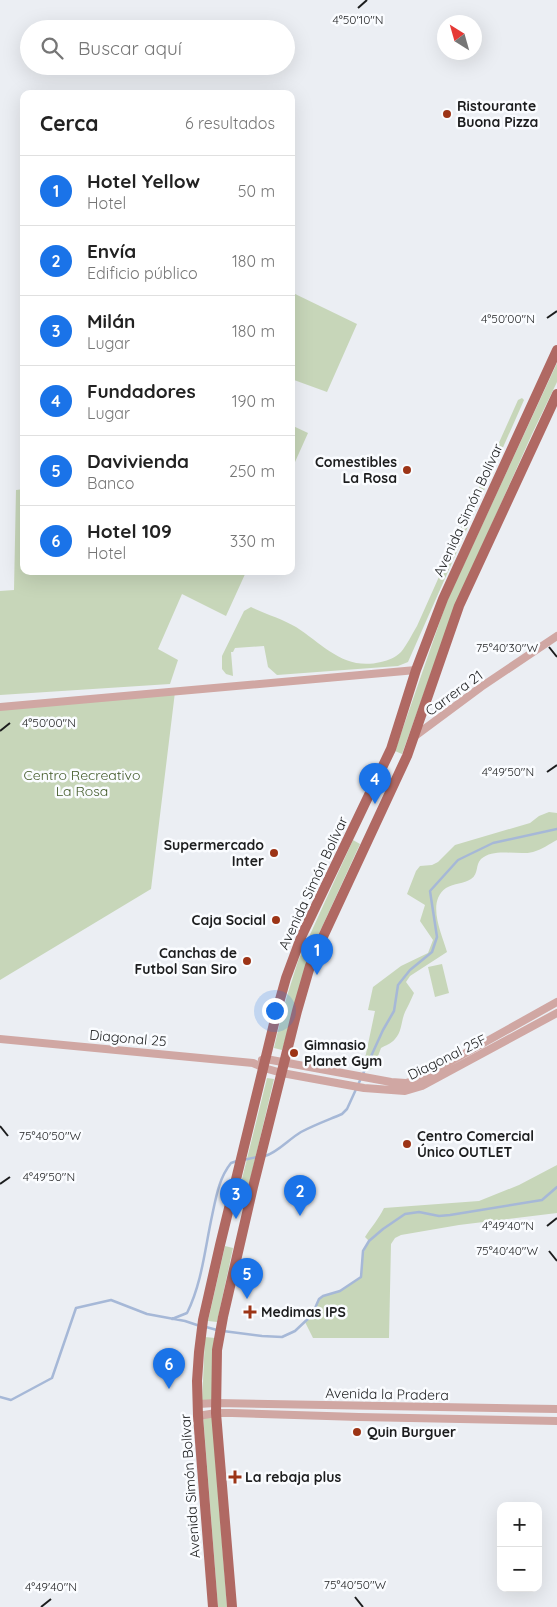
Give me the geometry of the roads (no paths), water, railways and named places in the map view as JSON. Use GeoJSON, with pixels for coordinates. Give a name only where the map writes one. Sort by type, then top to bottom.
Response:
{"type":"FeatureCollection","features":[{"type":"Feature","properties":{"kind":"main road","name":"Avenida Simón Bolívar"},"geometry":{"type":"LineString","coordinates":[[213,1607],[198,1416],[197,1380],[201,1337],[203,1320],[279,1002],[294,955],[318,899],[390,749],[416,670],[443,599],[557,350]]}},
{"type":"Feature","properties":{"kind":"main road"},"geometry":{"type":"LineString","coordinates":[[232,1607],[216,1408],[217,1350],[221,1323],[297,1012],[310,966],[415,736],[459,606],[557,394]]}},
{"type":"Feature","properties":{"kind":"street","name":"Carrera 21"},"geometry":{"type":"LineString","coordinates":[[415,736],[481,687],[557,636]]}},
{"type":"Feature","properties":{"kind":"street"},"geometry":{"type":"LineString","coordinates":[[0,707],[416,670]]}},
{"type":"Feature","properties":{"kind":"street","name":"Diagonal 25F"},"geometry":{"type":"LineString","coordinates":[[283,1068],[352,1075],[398,1083],[413,1081],[557,1002]]}},
{"type":"Feature","properties":{"kind":"street","name":"Diagonal 25F"},"geometry":{"type":"LineString","coordinates":[[283,1068],[350,1086],[397,1091],[414,1089],[557,1013]]}},
{"type":"Feature","properties":{"kind":"street","name":"Diagonal 25"},"geometry":{"type":"LineString","coordinates":[[0,1039],[265,1063],[283,1068]]}},
{"type":"Feature","properties":{"kind":"street"},"geometry":{"type":"LineString","coordinates":[[486,1042],[484,1048],[490,1050]]}},
{"type":"Feature","properties":{"kind":"street"},"geometry":{"type":"LineString","coordinates":[[198,1404],[216,1408]]}},
{"type":"Feature","properties":{"kind":"street"},"geometry":{"type":"LineString","coordinates":[[198,1416],[216,1408]]}},
{"type":"Feature","properties":{"kind":"street","name":"Avenida la Pradera"},"geometry":{"type":"LineString","coordinates":[[216,1408],[557,1409]]}},
{"type":"Feature","properties":{"kind":"street","name":"Avenida la Pradera"},"geometry":{"type":"LineString","coordinates":[[216,1408],[359,1418],[557,1420]]}},
{"type":"Feature","properties":{"kind":"waterway"},"geometry":{"type":"LineString","coordinates":[[265,1156],[274,1152],[301,1132],[342,1114],[347,1109],[383,1030],[394,1011],[398,985],[410,970],[432,952],[437,937],[430,891],[458,860],[493,843],[557,829]]}},
{"type":"Feature","properties":{"kind":"waterway"},"geometry":{"type":"LineString","coordinates":[[243,1160],[257,1157]]}},
{"type":"Feature","properties":{"kind":"waterway"},"geometry":{"type":"LineString","coordinates":[[172,1319],[187,1313],[192,1302],[200,1278],[218,1188],[231,1163],[237,1161]]}},
{"type":"Feature","properties":{"kind":"waterway"},"geometry":{"type":"LineString","coordinates":[[223,1331],[282,1337],[295,1331],[312,1315],[319,1299],[340,1291],[361,1277],[363,1251],[369,1241],[405,1214],[419,1212],[439,1216],[450,1215],[542,1200],[557,1187]]}},
{"type":"Feature","properties":{"kind":"waterway"},"geometry":{"type":"LineString","coordinates":[[0,1397],[11,1400],[52,1378],[76,1308],[111,1300],[147,1314],[185,1321],[200,1326]]}},
{"type":"Feature","properties":{"kind":"waterway"},"geometry":{"type":"LineString","coordinates":[[206,1327],[217,1330]]}},
{"type":"Feature","properties":{"kind":"place","name":"Ristourante Buona Pizza"},"geometry":{"type":"Point","coordinates":[447,114]}},
{"type":"Feature","properties":{"kind":"place","name":"Comestibles La Rosa"},"geometry":{"type":"Point","coordinates":[407,470]}},
{"type":"Feature","properties":{"kind":"place","name":"Fundadores"},"geometry":{"type":"Point","coordinates":[375,804]}},
{"type":"Feature","properties":{"kind":"place","name":"Supermercado Inter"},"geometry":{"type":"Point","coordinates":[274,853]}},
{"type":"Feature","properties":{"kind":"place","name":"Caja Social"},"geometry":{"type":"Point","coordinates":[276,920]}},
{"type":"Feature","properties":{"kind":"place","name":"Canchas de Futbol San Siro"},"geometry":{"type":"Point","coordinates":[247,961]}},
{"type":"Feature","properties":{"kind":"place","name":"Hotel Yellow"},"geometry":{"type":"Point","coordinates":[317,975]}},
{"type":"Feature","properties":{"kind":"place","name":"Gimnasio Planet Gym"},"geometry":{"type":"Point","coordinates":[294,1053]}},
{"type":"Feature","properties":{"kind":"place","name":"Centro Comercial Único OUTLET"},"geometry":{"type":"Point","coordinates":[407,1144]}},
{"type":"Feature","properties":{"kind":"place","name":"Envía"},"geometry":{"type":"Point","coordinates":[300,1216]}},
{"type":"Feature","properties":{"kind":"place","name":"Milán"},"geometry":{"type":"Point","coordinates":[236,1219]}},
{"type":"Feature","properties":{"kind":"place","name":"Davivienda"},"geometry":{"type":"Point","coordinates":[247,1299]}},
{"type":"Feature","properties":{"kind":"place","name":"Medimas IPS"},"geometry":{"type":"Point","coordinates":[250,1312]}},
{"type":"Feature","properties":{"kind":"place","name":"Hotel 109"},"geometry":{"type":"Point","coordinates":[169,1389]}},
{"type":"Feature","properties":{"kind":"place","name":"Quin Burguer"},"geometry":{"type":"Point","coordinates":[357,1432]}},
{"type":"Feature","properties":{"kind":"place","name":"La rebaja plus"},"geometry":{"type":"Point","coordinates":[235,1477]}},
{"type":"Feature","properties":{"kind":"park label","name":"Centro Recreativo La Rosa"},"geometry":{"type":"Point","coordinates":[82,784]}}]}
